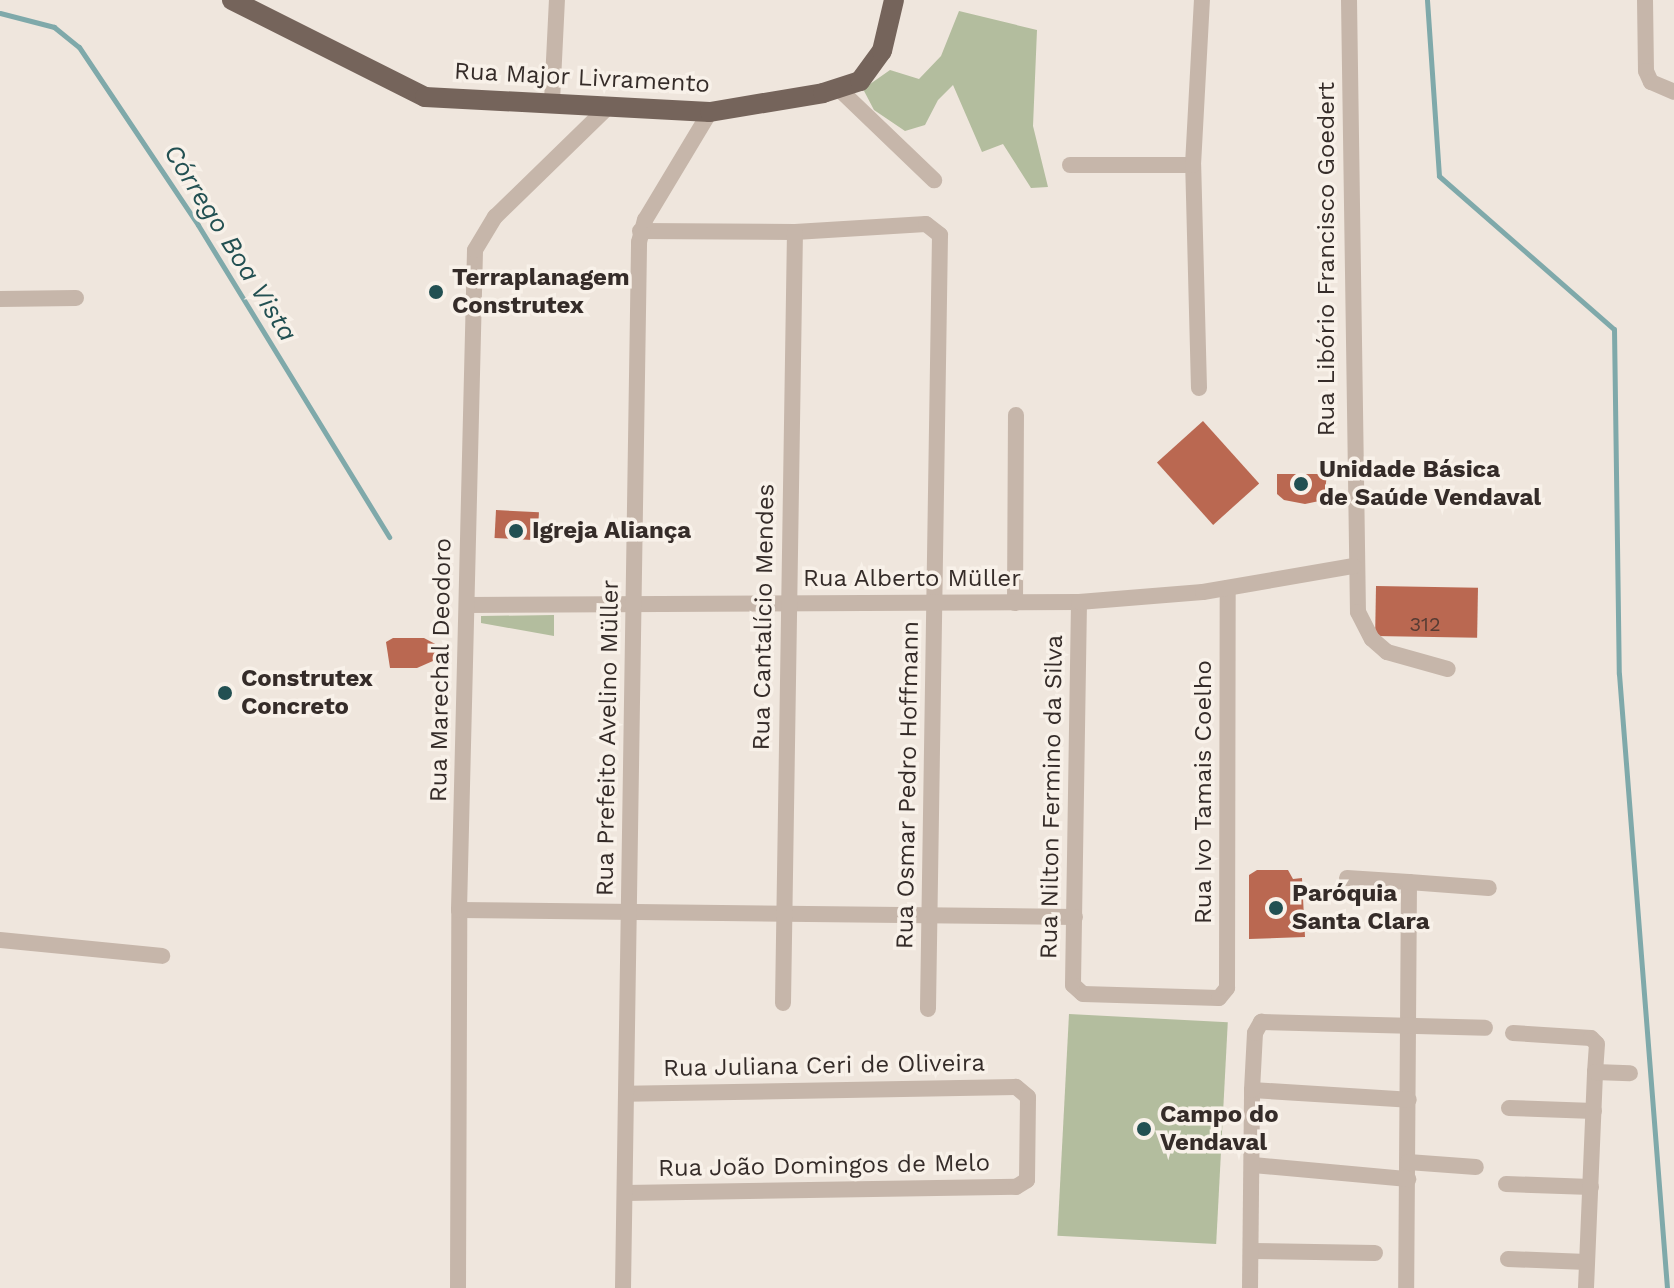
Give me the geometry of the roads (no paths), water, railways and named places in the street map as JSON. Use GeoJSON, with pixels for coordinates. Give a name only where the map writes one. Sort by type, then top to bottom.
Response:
{"type":"FeatureCollection","features":[{"type":"Feature","properties":{"kind":"main road","name":"Rua Major Livramento"},"geometry":{"type":"LineString","coordinates":[[232,0],[415,94],[710,112],[839,89],[873,68],[894,0]]}},
{"type":"Feature","properties":{"kind":"street"},"geometry":{"type":"LineString","coordinates":[[552,101],[557,0]]}},
{"type":"Feature","properties":{"kind":"street"},"geometry":{"type":"LineString","coordinates":[[1199,388],[1193,165],[1202,0]]}},
{"type":"Feature","properties":{"kind":"street","name":"Rua Libório Francisco Goedert"},"geometry":{"type":"LineString","coordinates":[[1349,0],[1354,566],[1358,612],[1372,639],[1408,662],[1448,669]]}},
{"type":"Feature","properties":{"kind":"street"},"geometry":{"type":"LineString","coordinates":[[1645,0],[1646,71],[1651,82],[1674,92]]}},
{"type":"Feature","properties":{"kind":"street"},"geometry":{"type":"LineString","coordinates":[[839,89],[934,180]]}},
{"type":"Feature","properties":{"kind":"street","name":"Rua Marechal Deodoro"},"geometry":{"type":"LineString","coordinates":[[458,1288],[459,910],[475,250],[495,217],[608,107]]}},
{"type":"Feature","properties":{"kind":"street","name":"Rua Prefeito Avelino Müller"},"geometry":{"type":"LineString","coordinates":[[623,1288],[640,231],[710,112]]}},
{"type":"Feature","properties":{"kind":"street"},"geometry":{"type":"LineString","coordinates":[[1070,165],[1193,165]]}},
{"type":"Feature","properties":{"kind":"street","name":"Rua Osmar Pedro Hoffmann"},"geometry":{"type":"LineString","coordinates":[[795,232],[934,227],[940,235],[928,1009]]}},
{"type":"Feature","properties":{"kind":"street"},"geometry":{"type":"LineString","coordinates":[[640,231],[795,232]]}},
{"type":"Feature","properties":{"kind":"street","name":"Rua Cantalício Mendes"},"geometry":{"type":"LineString","coordinates":[[783,1003],[795,232]]}},
{"type":"Feature","properties":{"kind":"street"},"geometry":{"type":"LineString","coordinates":[[0,299],[76,298]]}},
{"type":"Feature","properties":{"kind":"street"},"geometry":{"type":"LineString","coordinates":[[1015,603],[1016,415]]}},
{"type":"Feature","properties":{"kind":"street","name":"Rua Alberto Müller"},"geometry":{"type":"LineString","coordinates":[[467,605],[1079,602],[1228,588],[1354,566]]}},
{"type":"Feature","properties":{"kind":"street","name":"Rua Ivo Tamais Coelho"},"geometry":{"type":"LineString","coordinates":[[1076,992],[1224,995],[1228,588]]}},
{"type":"Feature","properties":{"kind":"street","name":"Rua Nilton Fermino da Silva"},"geometry":{"type":"LineString","coordinates":[[1076,992],[1079,602]]}},
{"type":"Feature","properties":{"kind":"street"},"geometry":{"type":"LineString","coordinates":[[1347,878],[1489,888]]}},
{"type":"Feature","properties":{"kind":"street"},"geometry":{"type":"LineString","coordinates":[[1406,1288],[1409,882]]}},
{"type":"Feature","properties":{"kind":"street"},"geometry":{"type":"LineString","coordinates":[[459,910],[784,911],[1075,917]]}},
{"type":"Feature","properties":{"kind":"street"},"geometry":{"type":"LineString","coordinates":[[0,940],[162,956]]}},
{"type":"Feature","properties":{"kind":"street"},"geometry":{"type":"LineString","coordinates":[[1250,1288],[1254,1251],[1252,1090],[1255,1033],[1265,1019],[1485,1028]]}},
{"type":"Feature","properties":{"kind":"street"},"geometry":{"type":"LineString","coordinates":[[1513,1033],[1591,1038],[1597,1044],[1586,1288]]}},
{"type":"Feature","properties":{"kind":"street"},"geometry":{"type":"LineString","coordinates":[[1595,1072],[1630,1073]]}},
{"type":"Feature","properties":{"kind":"street"},"geometry":{"type":"LineString","coordinates":[[1252,1090],[1409,1100]]}},
{"type":"Feature","properties":{"kind":"street","name":"Rua Juliana Ceri de Oliveira"},"geometry":{"type":"LineString","coordinates":[[627,1094],[1022,1091],[1028,1097],[1027,1180],[1023,1184]]}},
{"type":"Feature","properties":{"kind":"street"},"geometry":{"type":"LineString","coordinates":[[1509,1108],[1594,1111]]}},
{"type":"Feature","properties":{"kind":"street"},"geometry":{"type":"LineString","coordinates":[[1253,1165],[1408,1170],[1476,1167]]}},
{"type":"Feature","properties":{"kind":"street","name":"Rua João Domingos de Melo"},"geometry":{"type":"LineString","coordinates":[[625,1193],[1023,1184]]}},
{"type":"Feature","properties":{"kind":"street"},"geometry":{"type":"LineString","coordinates":[[1506,1184],[1591,1187]]}},
{"type":"Feature","properties":{"kind":"street"},"geometry":{"type":"LineString","coordinates":[[1254,1251],[1375,1253]]}},
{"type":"Feature","properties":{"kind":"street"},"geometry":{"type":"LineString","coordinates":[[1508,1259],[1587,1262]]}},
{"type":"Feature","properties":{"kind":"waterway"},"geometry":{"type":"LineString","coordinates":[[1427,0],[1439,176],[1614,329],[1619,674],[1667,1288]]}},
{"type":"Feature","properties":{"kind":"waterway","name":"Córrego Boa Vista"},"geometry":{"type":"LineString","coordinates":[[0,13],[54,27],[79,47],[198,225],[389,537]]}},
{"type":"Feature","properties":{"kind":"place","name":"Terraplanagem Construtex"},"geometry":{"type":"Point","coordinates":[436,292]}},
{"type":"Feature","properties":{"kind":"place","name":"Unidade Básica de Saúde Vendaval"},"geometry":{"type":"Point","coordinates":[1301,484]}},
{"type":"Feature","properties":{"kind":"place","name":"Igreja Aliança"},"geometry":{"type":"Point","coordinates":[516,531]}},
{"type":"Feature","properties":{"kind":"place","name":"Construtex Concreto"},"geometry":{"type":"Point","coordinates":[225,693]}},
{"type":"Feature","properties":{"kind":"place","name":"Paróquia Santa Clara"},"geometry":{"type":"Point","coordinates":[1276,908]}},
{"type":"Feature","properties":{"kind":"place","name":"Campo do Vendaval"},"geometry":{"type":"Point","coordinates":[1144,1129]}}]}
